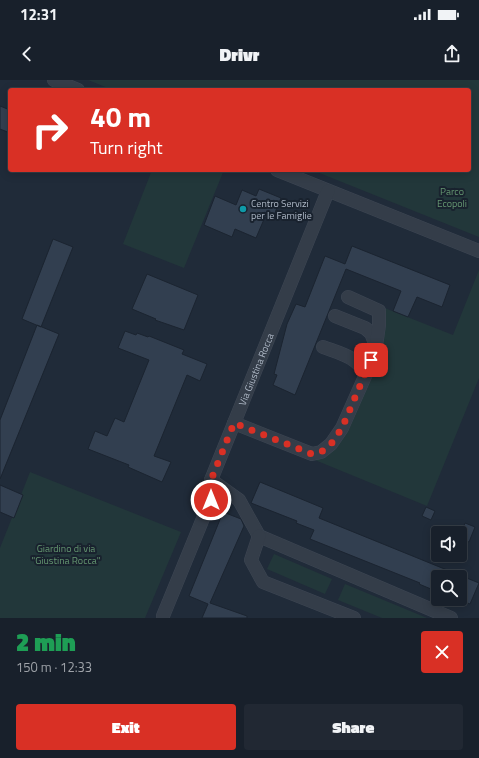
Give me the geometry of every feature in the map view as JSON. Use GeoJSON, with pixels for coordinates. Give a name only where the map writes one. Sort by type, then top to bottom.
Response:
{"type":"FeatureCollection","features":[{"type":"Feature","properties":{"kind":"street"},"geometry":{"type":"LineString","coordinates":[[54,80],[73,88]]}},
{"type":"Feature","properties":{"kind":"street"},"geometry":{"type":"LineString","coordinates":[[282,172],[479,251]]}},
{"type":"Feature","properties":{"kind":"street","name":"Via Giustina Rocca"},"geometry":{"type":"LineString","coordinates":[[163,616],[211,500],[211,480],[328,191]]}},
{"type":"Feature","properties":{"kind":"street"},"geometry":{"type":"LineString","coordinates":[[234,423],[312,454],[321,452],[331,444],[342,428],[366,374],[376,346],[380,325],[379,311],[348,297]]}},
{"type":"Feature","properties":{"kind":"street"},"geometry":{"type":"LineString","coordinates":[[335,316],[365,328],[371,334],[376,346]]}},
{"type":"Feature","properties":{"kind":"street"},"geometry":{"type":"LineString","coordinates":[[323,347],[353,358],[360,364],[366,374]]}},
{"type":"Feature","properties":{"kind":"street"},"geometry":{"type":"LineString","coordinates":[[211,480],[239,500],[259,536],[451,618]]}},
{"type":"Feature","properties":{"kind":"street"},"geometry":{"type":"LineString","coordinates":[[259,536],[251,560],[264,582],[354,618]]}},
{"type":"Feature","properties":{"kind":"green space","name":"Parco Ecopoli"},"geometry":{"type":"Polygon","coordinates":[[[88,80],[479,80],[479,237],[317,172],[471,172],[471,88],[108,88],[88,80]]]}},
{"type":"Feature","properties":{"kind":"green space"},"geometry":{"type":"Polygon","coordinates":[[[151,172],[223,172],[184,268],[123,244],[151,172]]]}},
{"type":"Feature","properties":{"kind":"green space"},"geometry":{"type":"Polygon","coordinates":[[[479,270],[479,378],[427,506],[310,458],[338,440],[382,307],[453,335],[479,270]]]}},
{"type":"Feature","properties":{"kind":"green space","name":"Giardino di via \"Giustina Rocca\""},"geometry":{"type":"Polygon","coordinates":[[[30,472],[181,532],[145,618],[0,618],[0,548],[30,472]]]}},
{"type":"Feature","properties":{"kind":"green space"},"geometry":{"type":"Polygon","coordinates":[[[274,554],[332,579],[325,594],[267,569],[274,554]]]}},
{"type":"Feature","properties":{"kind":"green space"},"geometry":{"type":"Polygon","coordinates":[[[345,584],[427,618],[382,618],[338,600],[345,584]]]}},
{"type":"Feature","properties":{"kind":"building"},"geometry":{"type":"Polygon","coordinates":[[[0,106],[8,109],[8,132],[0,129],[0,106]]]}},
{"type":"Feature","properties":{"kind":"building","name":"Centro Servizi per le Famiglie"},"geometry":{"type":"Polygon","coordinates":[[[259,189],[281,198],[272,220],[265,217],[256,238],[235,229],[232,237],[204,225],[215,196],[236,205],[242,190],[256,196],[259,189]]]}},
{"type":"Feature","properties":{"kind":"building"},"geometry":{"type":"Polygon","coordinates":[[[53,239],[73,247],[41,327],[22,319],[53,239]]]}},
{"type":"Feature","properties":{"kind":"building"},"geometry":{"type":"Polygon","coordinates":[[[352,246],[450,285],[442,307],[417,297],[408,317],[393,311],[401,291],[346,269],[295,395],[273,385],[277,375],[274,374],[287,324],[296,304],[305,307],[325,256],[345,264],[352,246]]]}},
{"type":"Feature","properties":{"kind":"building"},"geometry":{"type":"Polygon","coordinates":[[[147,274],[198,295],[184,330],[155,320],[156,319],[132,309],[147,274]]]}},
{"type":"Feature","properties":{"kind":"building"},"geometry":{"type":"Polygon","coordinates":[[[37,325],[59,334],[0,479],[0,420],[37,325]]]}},
{"type":"Feature","properties":{"kind":"building"},"geometry":{"type":"Polygon","coordinates":[[[125,331],[136,335],[137,333],[148,337],[149,336],[184,350],[182,354],[207,364],[200,381],[187,375],[154,456],[171,462],[162,482],[128,467],[129,465],[88,449],[95,431],[107,436],[115,418],[124,422],[149,360],[118,348],[125,331]]]}},
{"type":"Feature","properties":{"kind":"building"},"geometry":{"type":"Polygon","coordinates":[[[260,482],[323,508],[319,518],[447,570],[431,570],[431,589],[419,584],[420,583],[310,539],[314,530],[296,523],[297,521],[251,503],[260,482]]]}},
{"type":"Feature","properties":{"kind":"building"},"geometry":{"type":"Polygon","coordinates":[[[0,485],[23,495],[14,518],[0,512],[0,485]]]}},
{"type":"Feature","properties":{"kind":"building"},"geometry":{"type":"Polygon","coordinates":[[[426,507],[435,511],[431,520],[422,516],[426,507]]]}},
{"type":"Feature","properties":{"kind":"building"},"geometry":{"type":"Polygon","coordinates":[[[223,512],[241,519],[244,526],[210,603],[247,616],[247,618],[202,618],[208,604],[189,596],[223,512]]]}},
{"type":"Feature","properties":{"kind":"building"},"geometry":{"type":"Polygon","coordinates":[[[465,523],[475,527],[469,542],[467,541],[467,526],[464,526],[465,523]]]}},
{"type":"Feature","properties":{"kind":"building"},"geometry":{"type":"Polygon","coordinates":[[[467,578],[479,583],[470,604],[467,603],[467,578]]]}},
{"type":"Feature","properties":{"kind":"place","name":"Centro Servizi per le Famiglie"},"geometry":{"type":"Point","coordinates":[243,209]}},
{"type":"Feature","properties":{"kind":"route"},"geometry":{"type":"LineString","coordinates":[[211,500],[211,480],[234,423],[312,454],[321,452],[331,444],[342,428],[371,360]]}}]}
